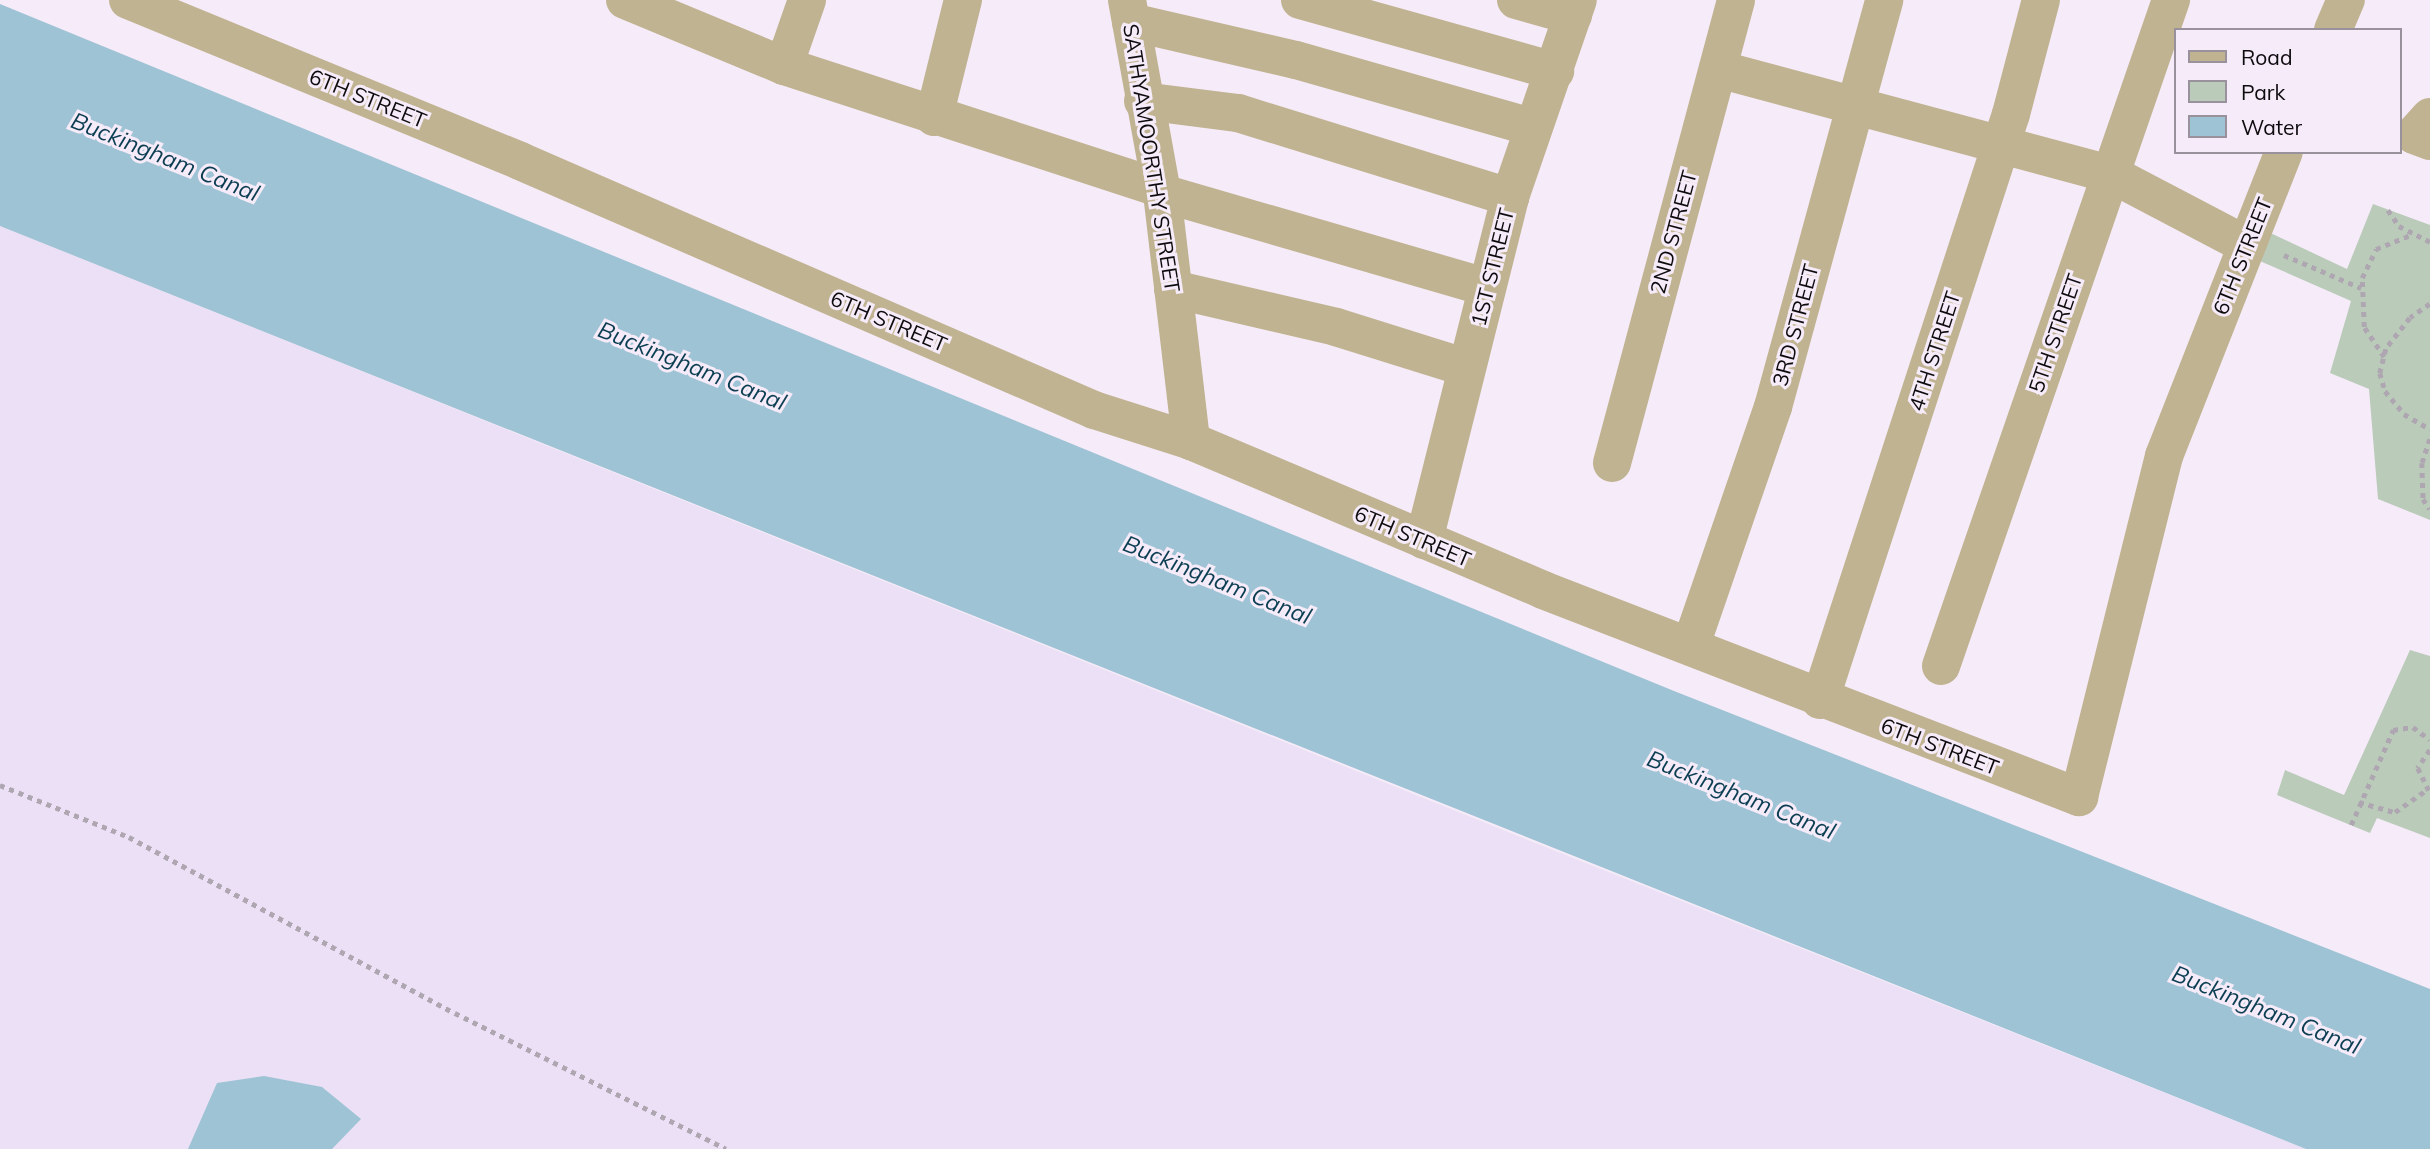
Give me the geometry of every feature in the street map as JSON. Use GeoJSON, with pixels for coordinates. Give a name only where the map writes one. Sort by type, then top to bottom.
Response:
{"type":"FeatureCollection","features":[{"type":"Feature","properties":{"kind":"street","name":"6TH STREET"},"geometry":{"type":"LineString","coordinates":[[128,0],[520,161],[1094,410],[1191,441],[1423,540],[1691,645],[1820,700],[2079,797],[2164,456],[2259,247],[2283,154]]}},
{"type":"Feature","properties":{"kind":"street"},"geometry":{"type":"LineString","coordinates":[[784,66],[807,0]]}},
{"type":"Feature","properties":{"kind":"street"},"geometry":{"type":"LineString","coordinates":[[934,117],[963,0]]}},
{"type":"Feature","properties":{"kind":"street"},"geometry":{"type":"LineString","coordinates":[[1300,0],[1555,71]]}},
{"type":"Feature","properties":{"kind":"street"},"geometry":{"type":"LineString","coordinates":[[1516,0],[1576,8]]}},
{"type":"Feature","properties":{"kind":"street","name":"2ND STREET"},"geometry":{"type":"LineString","coordinates":[[1612,463],[1736,0]]}},
{"type":"Feature","properties":{"kind":"street","name":"3RD STREET"},"geometry":{"type":"LineString","coordinates":[[1691,645],[1773,407],[1884,0]]}},
{"type":"Feature","properties":{"kind":"street","name":"4TH STREET"},"geometry":{"type":"LineString","coordinates":[[1820,700],[2000,146],[2041,0]]}},
{"type":"Feature","properties":{"kind":"street","name":"5TH STREET"},"geometry":{"type":"LineString","coordinates":[[1941,666],[2171,0]]}},
{"type":"Feature","properties":{"kind":"street"},"geometry":{"type":"LineString","coordinates":[[2334,28],[2346,0]]}},
{"type":"Feature","properties":{"kind":"street"},"geometry":{"type":"LineString","coordinates":[[631,1],[784,66],[934,117],[1159,190],[1485,287]]}},
{"type":"Feature","properties":{"kind":"street","name":"1ST STREET"},"geometry":{"type":"LineString","coordinates":[[1423,540],[1485,287],[1510,197],[1531,127],[1555,71],[1576,8]]}},
{"type":"Feature","properties":{"kind":"street","name":"SATHYAMOORTHY STREET"},"geometry":{"type":"LineString","coordinates":[[1129,11],[1159,190],[1191,441]]}},
{"type":"Feature","properties":{"kind":"street"},"geometry":{"type":"LineString","coordinates":[[1129,11],[1531,127]]}},
{"type":"Feature","properties":{"kind":"street"},"geometry":{"type":"LineString","coordinates":[[1718,69],[2111,174],[2259,247]]}},
{"type":"Feature","properties":{"kind":"street"},"geometry":{"type":"LineString","coordinates":[[1143,101],[1238,113],[1510,197]]}},
{"type":"Feature","properties":{"kind":"street"},"geometry":{"type":"LineString","coordinates":[[2430,117],[2414,135],[2430,141]]}},
{"type":"Feature","properties":{"kind":"street"},"geometry":{"type":"LineString","coordinates":[[1173,289],[1336,327],[1467,368]]}},
{"type":"Feature","properties":{"kind":"path"},"geometry":{"type":"LineString","coordinates":[[2388,210],[2413,234],[2430,242]]}},
{"type":"Feature","properties":{"kind":"path"},"geometry":{"type":"LineString","coordinates":[[2413,234],[2376,249],[2361,288],[2364,327],[2384,357],[2385,391],[2403,414],[2430,429]]}},
{"type":"Feature","properties":{"kind":"path"},"geometry":{"type":"LineString","coordinates":[[2259,247],[2361,288]]}},
{"type":"Feature","properties":{"kind":"path"},"geometry":{"type":"LineString","coordinates":[[2384,357],[2410,318],[2430,303]]}},
{"type":"Feature","properties":{"kind":"path"},"geometry":{"type":"LineString","coordinates":[[2430,439],[2422,463],[2423,499],[2430,509]]}},
{"type":"Feature","properties":{"kind":"path"},"geometry":{"type":"LineString","coordinates":[[2351,825],[2393,730],[2413,727],[2430,740]]}},
{"type":"Feature","properties":{"kind":"path"},"geometry":{"type":"LineString","coordinates":[[2359,802],[2395,812],[2428,791],[2418,768],[2430,750]]}},
{"type":"Feature","properties":{"kind":"path"},"geometry":{"type":"LineString","coordinates":[[0,785],[130,837],[455,1013],[726,1149]]}},
{"type":"Feature","properties":{"kind":"shaded area"},"geometry":{"type":"Polygon","coordinates":[[[0,226],[1523,838],[2306,1149],[0,1149],[0,226]]]}},
{"type":"Feature","properties":{"kind":"green space"},"geometry":{"type":"Polygon","coordinates":[[[2373,204],[2430,225],[2430,520],[2378,499],[2369,389],[2330,373],[2351,301],[2253,258],[2264,230],[2347,269],[2373,204]]]}},
{"type":"Feature","properties":{"kind":"green space"},"geometry":{"type":"Polygon","coordinates":[[[2410,650],[2430,656],[2430,838],[2377,818],[2370,833],[2277,795],[2285,770],[2344,795],[2410,650]]]}},
{"type":"Feature","properties":{"kind":"water","name":"Buckingham Canal"},"geometry":{"type":"Polygon","coordinates":[[[0,4],[1674,691],[2430,989],[2430,1149],[2306,1149],[0,226],[0,4]]]}},
{"type":"Feature","properties":{"kind":"water"},"geometry":{"type":"Polygon","coordinates":[[[264,1076],[322,1087],[361,1119],[332,1149],[188,1149],[217,1083],[264,1076]]]}}]}
